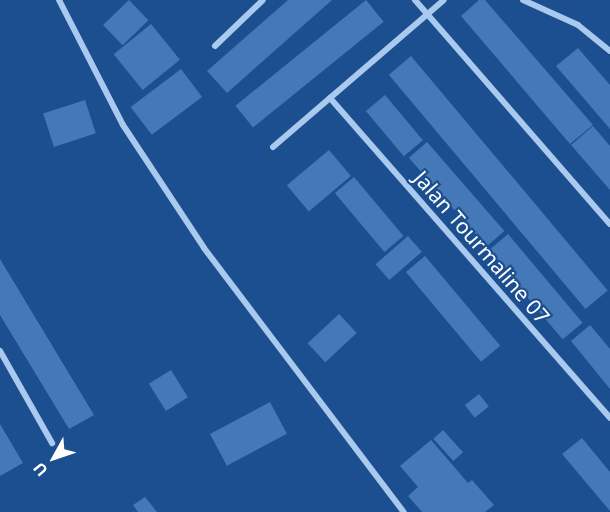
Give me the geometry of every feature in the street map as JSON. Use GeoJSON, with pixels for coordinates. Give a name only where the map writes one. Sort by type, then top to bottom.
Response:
{"type":"FeatureCollection","features":[{"type":"Feature","properties":{"kind":"street"},"geometry":{"type":"LineString","coordinates":[[59,0],[123,125],[204,248],[404,512]]}},
{"type":"Feature","properties":{"kind":"street"},"geometry":{"type":"LineString","coordinates":[[215,46],[263,0]]}},
{"type":"Feature","properties":{"kind":"street"},"geometry":{"type":"LineString","coordinates":[[415,0],[610,224]]}},
{"type":"Feature","properties":{"kind":"street"},"geometry":{"type":"LineString","coordinates":[[273,147],[444,0]]}},
{"type":"Feature","properties":{"kind":"street"},"geometry":{"type":"LineString","coordinates":[[524,0],[578,25],[610,51]]}},
{"type":"Feature","properties":{"kind":"street","name":"Jalan Tourmaline 07"},"geometry":{"type":"LineString","coordinates":[[330,98],[610,418]]}},
{"type":"Feature","properties":{"kind":"street"},"geometry":{"type":"LineString","coordinates":[[0,351],[52,443]]}},
{"type":"Feature","properties":{"kind":"building"},"geometry":{"type":"Polygon","coordinates":[[[129,0],[148,20],[123,45],[103,25],[129,0]]]}},
{"type":"Feature","properties":{"kind":"building"},"geometry":{"type":"Polygon","coordinates":[[[288,0],[332,0],[227,93],[207,71],[288,0]]]}},
{"type":"Feature","properties":{"kind":"building"},"geometry":{"type":"Polygon","coordinates":[[[366,0],[384,22],[253,127],[235,106],[366,0]]]}},
{"type":"Feature","properties":{"kind":"building"},"geometry":{"type":"Polygon","coordinates":[[[479,0],[485,0],[593,125],[570,144],[461,16],[479,0]]]}},
{"type":"Feature","properties":{"kind":"building"},"geometry":{"type":"Polygon","coordinates":[[[151,24],[180,60],[143,90],[114,54],[151,24]]]}},
{"type":"Feature","properties":{"kind":"building"},"geometry":{"type":"Polygon","coordinates":[[[578,48],[610,85],[610,129],[556,66],[578,48]]]}},
{"type":"Feature","properties":{"kind":"building"},"geometry":{"type":"Polygon","coordinates":[[[411,56],[608,290],[585,309],[389,75],[411,56]]]}},
{"type":"Feature","properties":{"kind":"building"},"geometry":{"type":"Polygon","coordinates":[[[181,69],[202,97],[152,135],[131,107],[181,69]]]}},
{"type":"Feature","properties":{"kind":"building"},"geometry":{"type":"Polygon","coordinates":[[[385,95],[423,140],[404,156],[366,111],[385,95]]]}},
{"type":"Feature","properties":{"kind":"building"},"geometry":{"type":"Polygon","coordinates":[[[85,100],[96,133],[54,147],[43,114],[85,100]]]}},
{"type":"Feature","properties":{"kind":"building"},"geometry":{"type":"Polygon","coordinates":[[[593,126],[610,146],[610,190],[571,145],[593,126]]]}},
{"type":"Feature","properties":{"kind":"building"},"geometry":{"type":"Polygon","coordinates":[[[427,142],[504,231],[486,247],[409,158],[427,142]]]}},
{"type":"Feature","properties":{"kind":"building"},"geometry":{"type":"Polygon","coordinates":[[[329,150],[351,176],[309,211],[287,185],[329,150]]]}},
{"type":"Feature","properties":{"kind":"building"},"geometry":{"type":"Polygon","coordinates":[[[354,177],[403,236],[384,252],[335,193],[354,177]]]}},
{"type":"Feature","properties":{"kind":"building"},"geometry":{"type":"Polygon","coordinates":[[[508,234],[583,323],[563,340],[488,251],[508,234]]]}},
{"type":"Feature","properties":{"kind":"building"},"geometry":{"type":"Polygon","coordinates":[[[408,236],[422,252],[389,280],[376,264],[408,236]]]}},
{"type":"Feature","properties":{"kind":"building"},"geometry":{"type":"Polygon","coordinates":[[[425,256],[500,346],[481,362],[406,272],[425,256]]]}},
{"type":"Feature","properties":{"kind":"building"},"geometry":{"type":"Polygon","coordinates":[[[0,259],[94,415],[69,429],[0,315],[0,259]]]}},
{"type":"Feature","properties":{"kind":"building"},"geometry":{"type":"Polygon","coordinates":[[[339,314],[357,333],[325,362],[308,343],[339,314]]]}},
{"type":"Feature","properties":{"kind":"building"},"geometry":{"type":"Polygon","coordinates":[[[590,325],[610,349],[610,389],[571,341],[590,325]]]}},
{"type":"Feature","properties":{"kind":"building"},"geometry":{"type":"Polygon","coordinates":[[[171,370],[188,397],[166,411],[149,384],[171,370]]]}},
{"type":"Feature","properties":{"kind":"building"},"geometry":{"type":"Polygon","coordinates":[[[479,394],[489,407],[475,418],[465,405],[479,394]]]}},
{"type":"Feature","properties":{"kind":"building"},"geometry":{"type":"Polygon","coordinates":[[[270,402],[287,434],[227,466],[210,434],[270,402]]]}},
{"type":"Feature","properties":{"kind":"building"},"geometry":{"type":"Polygon","coordinates":[[[0,424],[23,463],[0,476],[0,424]]]}},
{"type":"Feature","properties":{"kind":"building"},"geometry":{"type":"Polygon","coordinates":[[[443,430],[463,452],[453,461],[433,439],[443,430]]]}},
{"type":"Feature","properties":{"kind":"building"},"geometry":{"type":"Polygon","coordinates":[[[582,438],[610,472],[610,511],[562,454],[582,438]]]}},
{"type":"Feature","properties":{"kind":"building"},"geometry":{"type":"Polygon","coordinates":[[[431,440],[468,483],[472,480],[494,505],[485,512],[422,512],[408,496],[418,487],[400,466],[431,440]]]}},
{"type":"Feature","properties":{"kind":"building"},"geometry":{"type":"Polygon","coordinates":[[[145,497],[157,512],[138,512],[133,505],[145,497]]]}}]}
